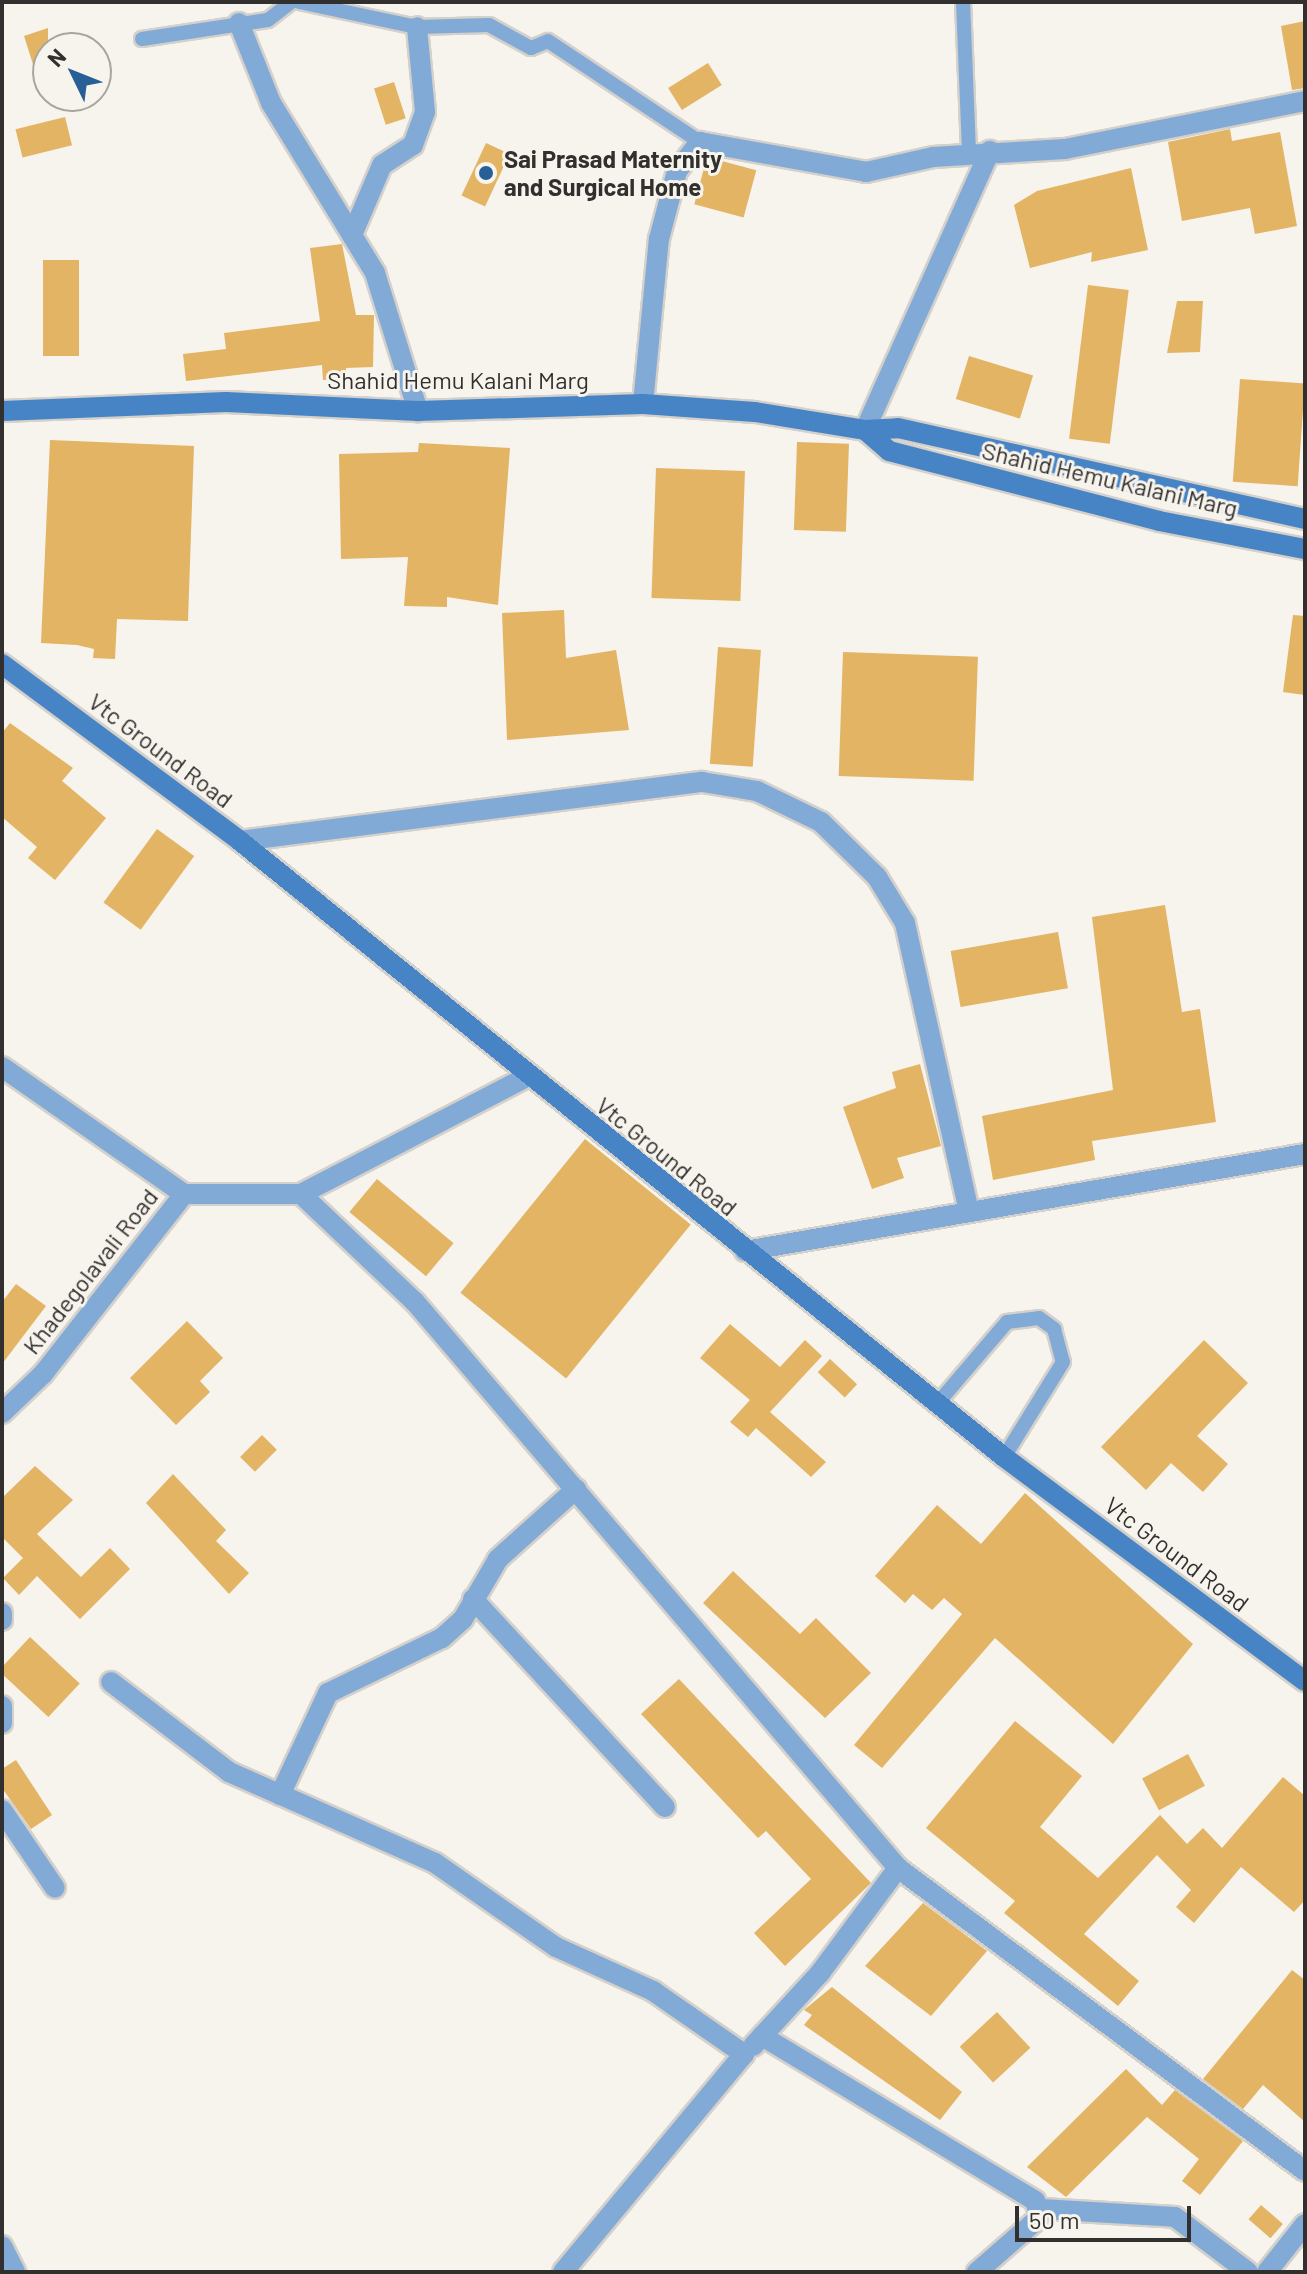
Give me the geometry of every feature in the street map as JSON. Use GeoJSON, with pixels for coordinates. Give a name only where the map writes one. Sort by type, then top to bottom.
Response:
{"type":"FeatureCollection","features":[{"type":"Feature","properties":{"kind":"main road","name":"Shahid Hemu Kalani Marg"},"geometry":{"type":"LineString","coordinates":[[2,411],[226,402],[418,411],[643,404],[865,430],[898,428],[1305,519]]}},
{"type":"Feature","properties":{"kind":"main road","name":"Shahid Hemu Kalani Marg"},"geometry":{"type":"LineString","coordinates":[[865,430],[889,451],[1159,521],[1305,549]]}},
{"type":"Feature","properties":{"kind":"main road","name":"Vtc Ground Road"},"geometry":{"type":"LineString","coordinates":[[2,664],[240,841],[527,1077],[1004,1457],[1305,1681]]}},
{"type":"Feature","properties":{"kind":"street"},"geometry":{"type":"LineString","coordinates":[[239,23],[271,103],[352,235],[386,303],[418,411]]}},
{"type":"Feature","properties":{"kind":"street"},"geometry":{"type":"LineString","coordinates":[[352,235],[376,176],[413,145],[425,112],[417,27]]}},
{"type":"Feature","properties":{"kind":"street"},"geometry":{"type":"LineString","coordinates":[[643,404],[659,239],[677,171],[700,142],[866,172],[969,153],[1065,149],[1305,101]]}},
{"type":"Feature","properties":{"kind":"street"},"geometry":{"type":"LineString","coordinates":[[865,430],[990,151]]}},
{"type":"Feature","properties":{"kind":"street"},"geometry":{"type":"LineString","coordinates":[[240,841],[702,782],[757,791],[821,822],[877,877],[905,923],[969,1212]]}},
{"type":"Feature","properties":{"kind":"street"},"geometry":{"type":"LineString","coordinates":[[2,1067],[184,1194],[301,1194],[527,1077]]}},
{"type":"Feature","properties":{"kind":"street"},"geometry":{"type":"LineString","coordinates":[[745,1251],[1305,1154]]}},
{"type":"Feature","properties":{"kind":"street","name":"Khadegolavali Road"},"geometry":{"type":"LineString","coordinates":[[2,1413],[43,1374],[184,1194]]}},
{"type":"Feature","properties":{"kind":"street"},"geometry":{"type":"LineString","coordinates":[[301,1194],[415,1302],[898,1868],[1305,2171]]}},
{"type":"Feature","properties":{"kind":"street"},"geometry":{"type":"LineString","coordinates":[[280,1795],[328,1693],[442,1638],[524,1531],[576,1489]]}},
{"type":"Feature","properties":{"kind":"street"},"geometry":{"type":"LineString","coordinates":[[473,1599],[665,1807]]}},
{"type":"Feature","properties":{"kind":"street"},"geometry":{"type":"LineString","coordinates":[[2,1613],[2,1620]]}},
{"type":"Feature","properties":{"kind":"street"},"geometry":{"type":"LineString","coordinates":[[111,1682],[229,1772],[435,1863],[556,1947],[653,1991],[744,2054]]}},
{"type":"Feature","properties":{"kind":"street"},"geometry":{"type":"LineString","coordinates":[[2,1706],[2,1723]]}},
{"type":"Feature","properties":{"kind":"street"},"geometry":{"type":"LineString","coordinates":[[2,1810],[55,1888]]}},
{"type":"Feature","properties":{"kind":"street"},"geometry":{"type":"LineString","coordinates":[[563,2272],[762,2036],[898,1868]]}},
{"type":"Feature","properties":{"kind":"street"},"geometry":{"type":"LineString","coordinates":[[762,2036],[1042,2209],[1175,2217],[1248,2272]]}},
{"type":"Feature","properties":{"kind":"street"},"geometry":{"type":"LineString","coordinates":[[977,2272],[1042,2209]]}},
{"type":"Feature","properties":{"kind":"street"},"geometry":{"type":"LineString","coordinates":[[1267,2272],[1305,2224]]}},
{"type":"Feature","properties":{"kind":"street"},"geometry":{"type":"LineString","coordinates":[[2,2246],[15,2272]]}},
{"type":"Feature","properties":{"kind":"lane"},"geometry":{"type":"LineString","coordinates":[[142,39],[268,20],[291,2]]}},
{"type":"Feature","properties":{"kind":"lane"},"geometry":{"type":"LineString","coordinates":[[299,2],[417,27],[489,25],[531,48],[548,41],[700,142]]}},
{"type":"Feature","properties":{"kind":"lane"},"geometry":{"type":"LineString","coordinates":[[963,2],[969,153]]}},
{"type":"Feature","properties":{"kind":"lane"},"geometry":{"type":"LineString","coordinates":[[937,1404],[1007,1322],[1039,1318],[1054,1329],[1063,1362],[1004,1457]]}},
{"type":"Feature","properties":{"kind":"building"},"geometry":{"type":"Polygon","coordinates":[[[1305,21],[1305,88],[1292,90],[1281,26],[1305,21]]]}},
{"type":"Feature","properties":{"kind":"building"},"geometry":{"type":"Polygon","coordinates":[[[32,33],[32,61],[24,36],[32,33]]]}},
{"type":"Feature","properties":{"kind":"building"},"geometry":{"type":"Polygon","coordinates":[[[708,63],[722,85],[682,110],[668,88],[708,63]]]}},
{"type":"Feature","properties":{"kind":"building"},"geometry":{"type":"Polygon","coordinates":[[[394,82],[406,118],[386,125],[374,88],[394,82]]]}},
{"type":"Feature","properties":{"kind":"building"},"geometry":{"type":"Polygon","coordinates":[[[65,117],[72,145],[23,157],[16,129],[65,117]]]}},
{"type":"Feature","properties":{"kind":"building"},"geometry":{"type":"Polygon","coordinates":[[[1230,129],[1232,141],[1280,132],[1297,226],[1255,234],[1250,208],[1182,221],[1168,142],[1230,129]]]}},
{"type":"Feature","properties":{"kind":"building"},"geometry":{"type":"Polygon","coordinates":[[[486,143],[510,154],[485,207],[461,196],[486,143]]]}},
{"type":"Feature","properties":{"kind":"building"},"geometry":{"type":"Polygon","coordinates":[[[707,157],[756,170],[744,218],[694,204],[707,157]]]}},
{"type":"Feature","properties":{"kind":"building"},"geometry":{"type":"Polygon","coordinates":[[[1131,168],[1148,250],[1091,262],[1092,252],[1030,268],[1014,205],[1037,191],[1131,168]]]}},
{"type":"Feature","properties":{"kind":"building"},"geometry":{"type":"Polygon","coordinates":[[[342,244],[356,315],[374,315],[373,367],[346,368],[347,378],[323,380],[322,365],[186,381],[183,354],[226,349],[224,333],[320,321],[310,248],[342,244]]]}},
{"type":"Feature","properties":{"kind":"building"},"geometry":{"type":"Polygon","coordinates":[[[43,260],[79,260],[79,356],[43,356],[43,260]]]}},
{"type":"Feature","properties":{"kind":"building"},"geometry":{"type":"Polygon","coordinates":[[[1088,285],[1129,290],[1110,444],[1069,439],[1088,285]]]}},
{"type":"Feature","properties":{"kind":"building"},"geometry":{"type":"Polygon","coordinates":[[[1177,301],[1203,301],[1200,352],[1167,353],[1177,301]]]}},
{"type":"Feature","properties":{"kind":"building"},"geometry":{"type":"Polygon","coordinates":[[[969,356],[1033,376],[1020,419],[956,399],[969,356]]]}},
{"type":"Feature","properties":{"kind":"building"},"geometry":{"type":"Polygon","coordinates":[[[1240,379],[1305,384],[1298,486],[1233,482],[1240,379]]]}},
{"type":"Feature","properties":{"kind":"building"},"geometry":{"type":"Polygon","coordinates":[[[50,440],[194,446],[188,621],[117,619],[115,659],[93,658],[94,649],[77,645],[41,643],[50,440]]]}},
{"type":"Feature","properties":{"kind":"building"},"geometry":{"type":"Polygon","coordinates":[[[797,442],[849,444],[846,532],[794,530],[797,442]]]}},
{"type":"Feature","properties":{"kind":"building"},"geometry":{"type":"Polygon","coordinates":[[[419,443],[510,448],[498,605],[447,597],[447,607],[404,606],[408,557],[341,559],[339,454],[418,452],[419,443]]]}},
{"type":"Feature","properties":{"kind":"building"},"geometry":{"type":"Polygon","coordinates":[[[656,468],[745,471],[740,601],[651,598],[656,468]]]}},
{"type":"Feature","properties":{"kind":"building"},"geometry":{"type":"Polygon","coordinates":[[[564,610],[566,658],[616,650],[629,730],[507,740],[502,613],[564,610]]]}},
{"type":"Feature","properties":{"kind":"building"},"geometry":{"type":"Polygon","coordinates":[[[1293,615],[1305,616],[1305,695],[1283,692],[1293,615]]]}},
{"type":"Feature","properties":{"kind":"building"},"geometry":{"type":"Polygon","coordinates":[[[718,647],[761,650],[753,767],[710,764],[718,647]]]}},
{"type":"Feature","properties":{"kind":"building"},"geometry":{"type":"Polygon","coordinates":[[[843,652],[978,657],[974,781],[839,776],[843,652]]]}},
{"type":"Feature","properties":{"kind":"building"},"geometry":{"type":"Polygon","coordinates":[[[10,723],[73,768],[62,781],[106,818],[55,880],[28,858],[37,847],[2,817],[2,733],[10,723]]]}},
{"type":"Feature","properties":{"kind":"building"},"geometry":{"type":"Polygon","coordinates":[[[157,829],[194,856],[141,930],[104,903],[157,829]]]}},
{"type":"Feature","properties":{"kind":"building"},"geometry":{"type":"Polygon","coordinates":[[[1165,905],[1182,1012],[1200,1009],[1216,1122],[1092,1141],[1095,1160],[993,1180],[982,1116],[1113,1090],[1092,917],[1165,905]]]}},
{"type":"Feature","properties":{"kind":"building"},"geometry":{"type":"Polygon","coordinates":[[[1058,932],[1068,988],[961,1007],[951,951],[1058,932]]]}},
{"type":"Feature","properties":{"kind":"building"},"geometry":{"type":"Polygon","coordinates":[[[920,1064],[941,1146],[897,1158],[904,1178],[872,1189],[843,1107],[896,1088],[892,1072],[920,1064]]]}},
{"type":"Feature","properties":{"kind":"building"},"geometry":{"type":"Polygon","coordinates":[[[585,1139],[691,1225],[566,1378],[460,1293],[585,1139]]]}},
{"type":"Feature","properties":{"kind":"building"},"geometry":{"type":"Polygon","coordinates":[[[377,1179],[454,1243],[426,1276],[349,1212],[377,1179]]]}},
{"type":"Feature","properties":{"kind":"building"},"geometry":{"type":"Polygon","coordinates":[[[16,1284],[46,1306],[2,1364],[2,1302],[16,1284]]]}},
{"type":"Feature","properties":{"kind":"building"},"geometry":{"type":"Polygon","coordinates":[[[187,1321],[223,1358],[200,1381],[210,1392],[176,1425],[130,1378],[187,1321]]]}},
{"type":"Feature","properties":{"kind":"building"},"geometry":{"type":"Polygon","coordinates":[[[730,1324],[780,1367],[805,1340],[822,1356],[770,1412],[826,1462],[811,1477],[756,1428],[748,1437],[730,1422],[750,1400],[700,1358],[730,1324]]]}},
{"type":"Feature","properties":{"kind":"building"},"geometry":{"type":"Polygon","coordinates":[[[1204,1340],[1248,1383],[1197,1436],[1228,1464],[1203,1492],[1171,1463],[1146,1490],[1101,1447],[1204,1340]]]}},
{"type":"Feature","properties":{"kind":"building"},"geometry":{"type":"Polygon","coordinates":[[[830,1359],[857,1384],[845,1397],[818,1372],[830,1359]]]}},
{"type":"Feature","properties":{"kind":"building"},"geometry":{"type":"Polygon","coordinates":[[[262,1435],[277,1450],[255,1472],[240,1457],[262,1435]]]}},
{"type":"Feature","properties":{"kind":"building"},"geometry":{"type":"Polygon","coordinates":[[[35,1466],[73,1500],[37,1534],[81,1577],[110,1548],[130,1569],[80,1619],[37,1576],[19,1595],[3,1578],[23,1558],[2,1537],[2,1498],[35,1466]]]}},
{"type":"Feature","properties":{"kind":"building"},"geometry":{"type":"Polygon","coordinates":[[[173,1474],[226,1530],[216,1541],[249,1573],[229,1594],[146,1503],[173,1474]]]}},
{"type":"Feature","properties":{"kind":"building"},"geometry":{"type":"Polygon","coordinates":[[[1025,1493],[1193,1644],[1113,1744],[995,1638],[882,1768],[854,1745],[962,1614],[944,1598],[932,1610],[913,1594],[905,1603],[875,1576],[937,1505],[981,1544],[1025,1493]]]}},
{"type":"Feature","properties":{"kind":"building"},"geometry":{"type":"Polygon","coordinates":[[[733,1571],[800,1634],[816,1618],[871,1673],[825,1718],[703,1603],[733,1571]]]}},
{"type":"Feature","properties":{"kind":"building"},"geometry":{"type":"Polygon","coordinates":[[[30,1637],[80,1683],[48,1717],[2,1674],[2,1667],[30,1637]]]}},
{"type":"Feature","properties":{"kind":"building"},"geometry":{"type":"Polygon","coordinates":[[[679,1679],[871,1883],[785,1966],[754,1933],[811,1879],[766,1831],[758,1838],[641,1714],[679,1679]]]}},
{"type":"Feature","properties":{"kind":"building"},"geometry":{"type":"Polygon","coordinates":[[[1015,1721],[1082,1776],[1040,1827],[1098,1878],[1160,1815],[1187,1844],[1203,1828],[1222,1848],[1283,1777],[1305,1796],[1305,1900],[1294,1912],[1241,1867],[1194,1923],[1176,1907],[1191,1890],[1157,1855],[1084,1934],[1139,1981],[1118,2006],[1004,1913],[1015,1901],[926,1828],[1015,1721]]]}},
{"type":"Feature","properties":{"kind":"building"},"geometry":{"type":"Polygon","coordinates":[[[1188,1754],[1205,1786],[1159,1810],[1142,1778],[1188,1754]]]}},
{"type":"Feature","properties":{"kind":"building"},"geometry":{"type":"Polygon","coordinates":[[[16,1760],[52,1815],[31,1829],[2,1788],[2,1769],[16,1760]]]}},
{"type":"Feature","properties":{"kind":"building"},"geometry":{"type":"Polygon","coordinates":[[[923,1903],[987,1951],[931,2016],[865,1966],[923,1903]]]}},
{"type":"Feature","properties":{"kind":"building"},"geometry":{"type":"Polygon","coordinates":[[[1292,1970],[1305,1980],[1305,2122],[1263,2085],[1243,2109],[1203,2079],[1292,1970]]]}},
{"type":"Feature","properties":{"kind":"building"},"geometry":{"type":"Polygon","coordinates":[[[832,1987],[962,2092],[940,2120],[804,2025],[812,2015],[804,2010],[832,1987]]]}},
{"type":"Feature","properties":{"kind":"building"},"geometry":{"type":"Polygon","coordinates":[[[997,2012],[1030,2048],[993,2083],[960,2047],[997,2012]]]}},
{"type":"Feature","properties":{"kind":"building"},"geometry":{"type":"Polygon","coordinates":[[[1126,2069],[1162,2105],[1175,2090],[1243,2141],[1200,2195],[1182,2181],[1199,2159],[1147,2117],[1066,2197],[1027,2167],[1126,2069]]]}},
{"type":"Feature","properties":{"kind":"building"},"geometry":{"type":"Polygon","coordinates":[[[1261,2205],[1283,2224],[1270,2238],[1249,2219],[1261,2205]]]}},
{"type":"Feature","properties":{"kind":"place","name":"Sai Prasad Maternity and Surgical Home"},"geometry":{"type":"Point","coordinates":[486,173]}}]}
